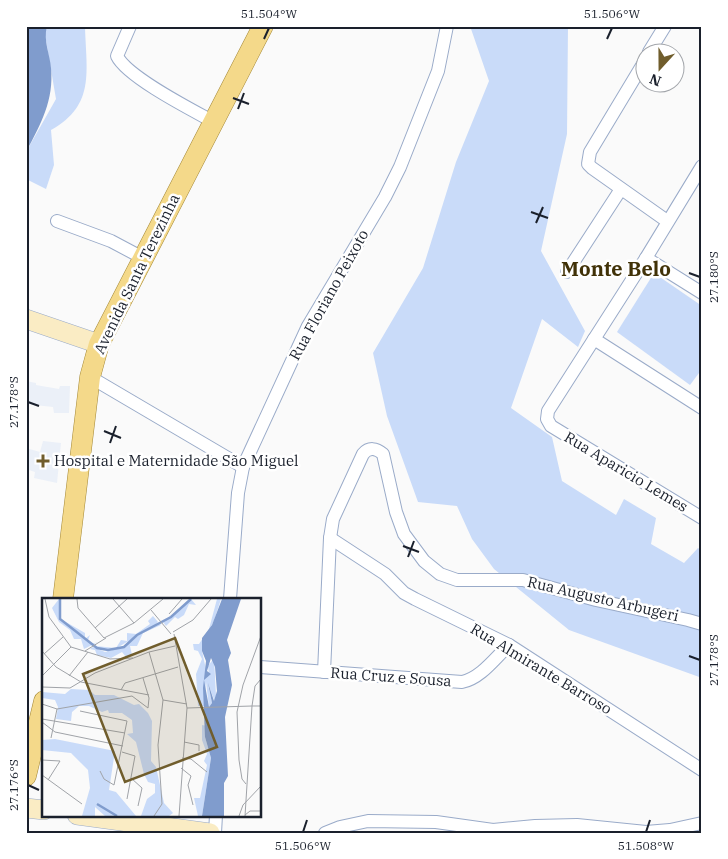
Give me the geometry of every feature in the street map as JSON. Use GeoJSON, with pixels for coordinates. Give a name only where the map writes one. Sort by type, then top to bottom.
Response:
{"type":"FeatureCollection","features":[{"type":"Feature","properties":{"kind":"main road","name":"Avenida Santa Terezinha"},"geometry":{"type":"LineString","coordinates":[[62,598],[90,378],[99,344],[263,26]]}},
{"type":"Feature","properties":{"kind":"main road"},"geometry":{"type":"LineString","coordinates":[[26,776],[42,710]]}},
{"type":"Feature","properties":{"kind":"street"},"geometry":{"type":"LineString","coordinates":[[130,26],[117,56],[124,66],[174,101],[214,122]]}},
{"type":"Feature","properties":{"kind":"street","name":"Rua Floriano Peixoto"},"geometry":{"type":"LineString","coordinates":[[230,598],[238,493],[243,467],[308,326],[385,197],[400,168],[438,71],[447,26]]}},
{"type":"Feature","properties":{"kind":"street"},"geometry":{"type":"LineString","coordinates":[[655,42],[665,26]]}},
{"type":"Feature","properties":{"kind":"street"},"geometry":{"type":"LineString","coordinates":[[636,76],[590,152],[588,164],[667,220]]}},
{"type":"Feature","properties":{"kind":"street"},"geometry":{"type":"LineString","coordinates":[[702,166],[594,339],[702,408]]}},
{"type":"Feature","properties":{"kind":"street"},"geometry":{"type":"LineString","coordinates":[[567,272],[621,189]]}},
{"type":"Feature","properties":{"kind":"street"},"geometry":{"type":"LineString","coordinates":[[56,221],[111,241],[143,258]]}},
{"type":"Feature","properties":{"kind":"street"},"geometry":{"type":"LineString","coordinates":[[646,258],[702,293]]}},
{"type":"Feature","properties":{"kind":"street"},"geometry":{"type":"LineString","coordinates":[[26,319],[99,344]]}},
{"type":"Feature","properties":{"kind":"street","name":"Rua Aparicio Lemes"},"geometry":{"type":"LineString","coordinates":[[594,339],[548,411],[547,419],[550,426],[702,518]]}},
{"type":"Feature","properties":{"kind":"street"},"geometry":{"type":"LineString","coordinates":[[90,378],[243,467]]}},
{"type":"Feature","properties":{"kind":"street","name":"Rua Augusto Arbugeri"},"geometry":{"type":"LineString","coordinates":[[324,672],[330,538],[333,519],[363,454],[367,450],[378,450],[383,454],[396,512],[404,534],[424,561],[440,574],[457,580],[523,580],[596,600],[702,624]]}},
{"type":"Feature","properties":{"kind":"street","name":"Rua Almirante Barroso"},"geometry":{"type":"LineString","coordinates":[[330,538],[385,574],[404,593],[509,645],[702,770]]}},
{"type":"Feature","properties":{"kind":"street","name":"Rua Cruz e Sousa"},"geometry":{"type":"LineString","coordinates":[[261,667],[462,682],[477,676],[509,645]]}},
{"type":"Feature","properties":{"kind":"street"},"geometry":{"type":"LineString","coordinates":[[26,808],[42,810]]}},
{"type":"Feature","properties":{"kind":"street"},"geometry":{"type":"LineString","coordinates":[[84,816],[210,833]]}},
{"type":"Feature","properties":{"kind":"street"},"geometry":{"type":"LineString","coordinates":[[215,833],[216,816]]}},
{"type":"Feature","properties":{"kind":"street"},"geometry":{"type":"LineString","coordinates":[[324,833],[340,827],[368,821],[436,822],[493,830],[535,826],[577,826],[646,832],[702,824]]}},
{"type":"Feature","properties":{"kind":"shaded area"},"geometry":{"type":"Polygon","coordinates":[[[47,26],[85,26],[87,72],[82,98],[75,110],[51,130],[54,165],[46,189],[26,179],[26,152],[56,99],[45,35],[47,26]]]}},
{"type":"Feature","properties":{"kind":"shaded area"},"geometry":{"type":"Polygon","coordinates":[[[470,26],[568,26],[567,134],[541,251],[585,331],[578,347],[542,319],[511,408],[552,437],[562,481],[616,515],[624,499],[656,518],[651,544],[684,563],[698,548],[702,551],[702,678],[569,630],[494,569],[472,539],[457,506],[418,502],[387,416],[373,353],[423,268],[456,162],[489,81],[470,26]]]}},
{"type":"Feature","properties":{"kind":"shaded area"},"geometry":{"type":"Polygon","coordinates":[[[654,273],[702,306],[702,369],[690,385],[617,332],[654,273]]]}},
{"type":"Feature","properties":{"kind":"shaded area","name":"Hospital e Maternidade São Miguel"},"geometry":{"type":"Polygon","coordinates":[[[26,381],[36,383],[36,385],[59,389],[60,386],[70,386],[69,413],[54,413],[53,407],[26,404],[26,381]]]}},
{"type":"Feature","properties":{"kind":"shaded area","name":"Hospital e Maternidade São Miguel"},"geometry":{"type":"Polygon","coordinates":[[[43,441],[61,443],[57,483],[34,478],[35,472],[26,469],[26,448],[40,452],[43,441]]]}},
{"type":"Feature","properties":{"kind":"water"},"geometry":{"type":"Polygon","coordinates":[[[26,26],[47,26],[46,37],[51,80],[45,112],[26,152],[26,26]]]}},
{"type":"Feature","properties":{"kind":"place","name":"Hospital e Maternidade São Miguel"},"geometry":{"type":"Point","coordinates":[43,461]}},
{"type":"Feature","properties":{"kind":"district","name":"Monte Belo"},"geometry":{"type":"Point","coordinates":[616,269]}}]}
